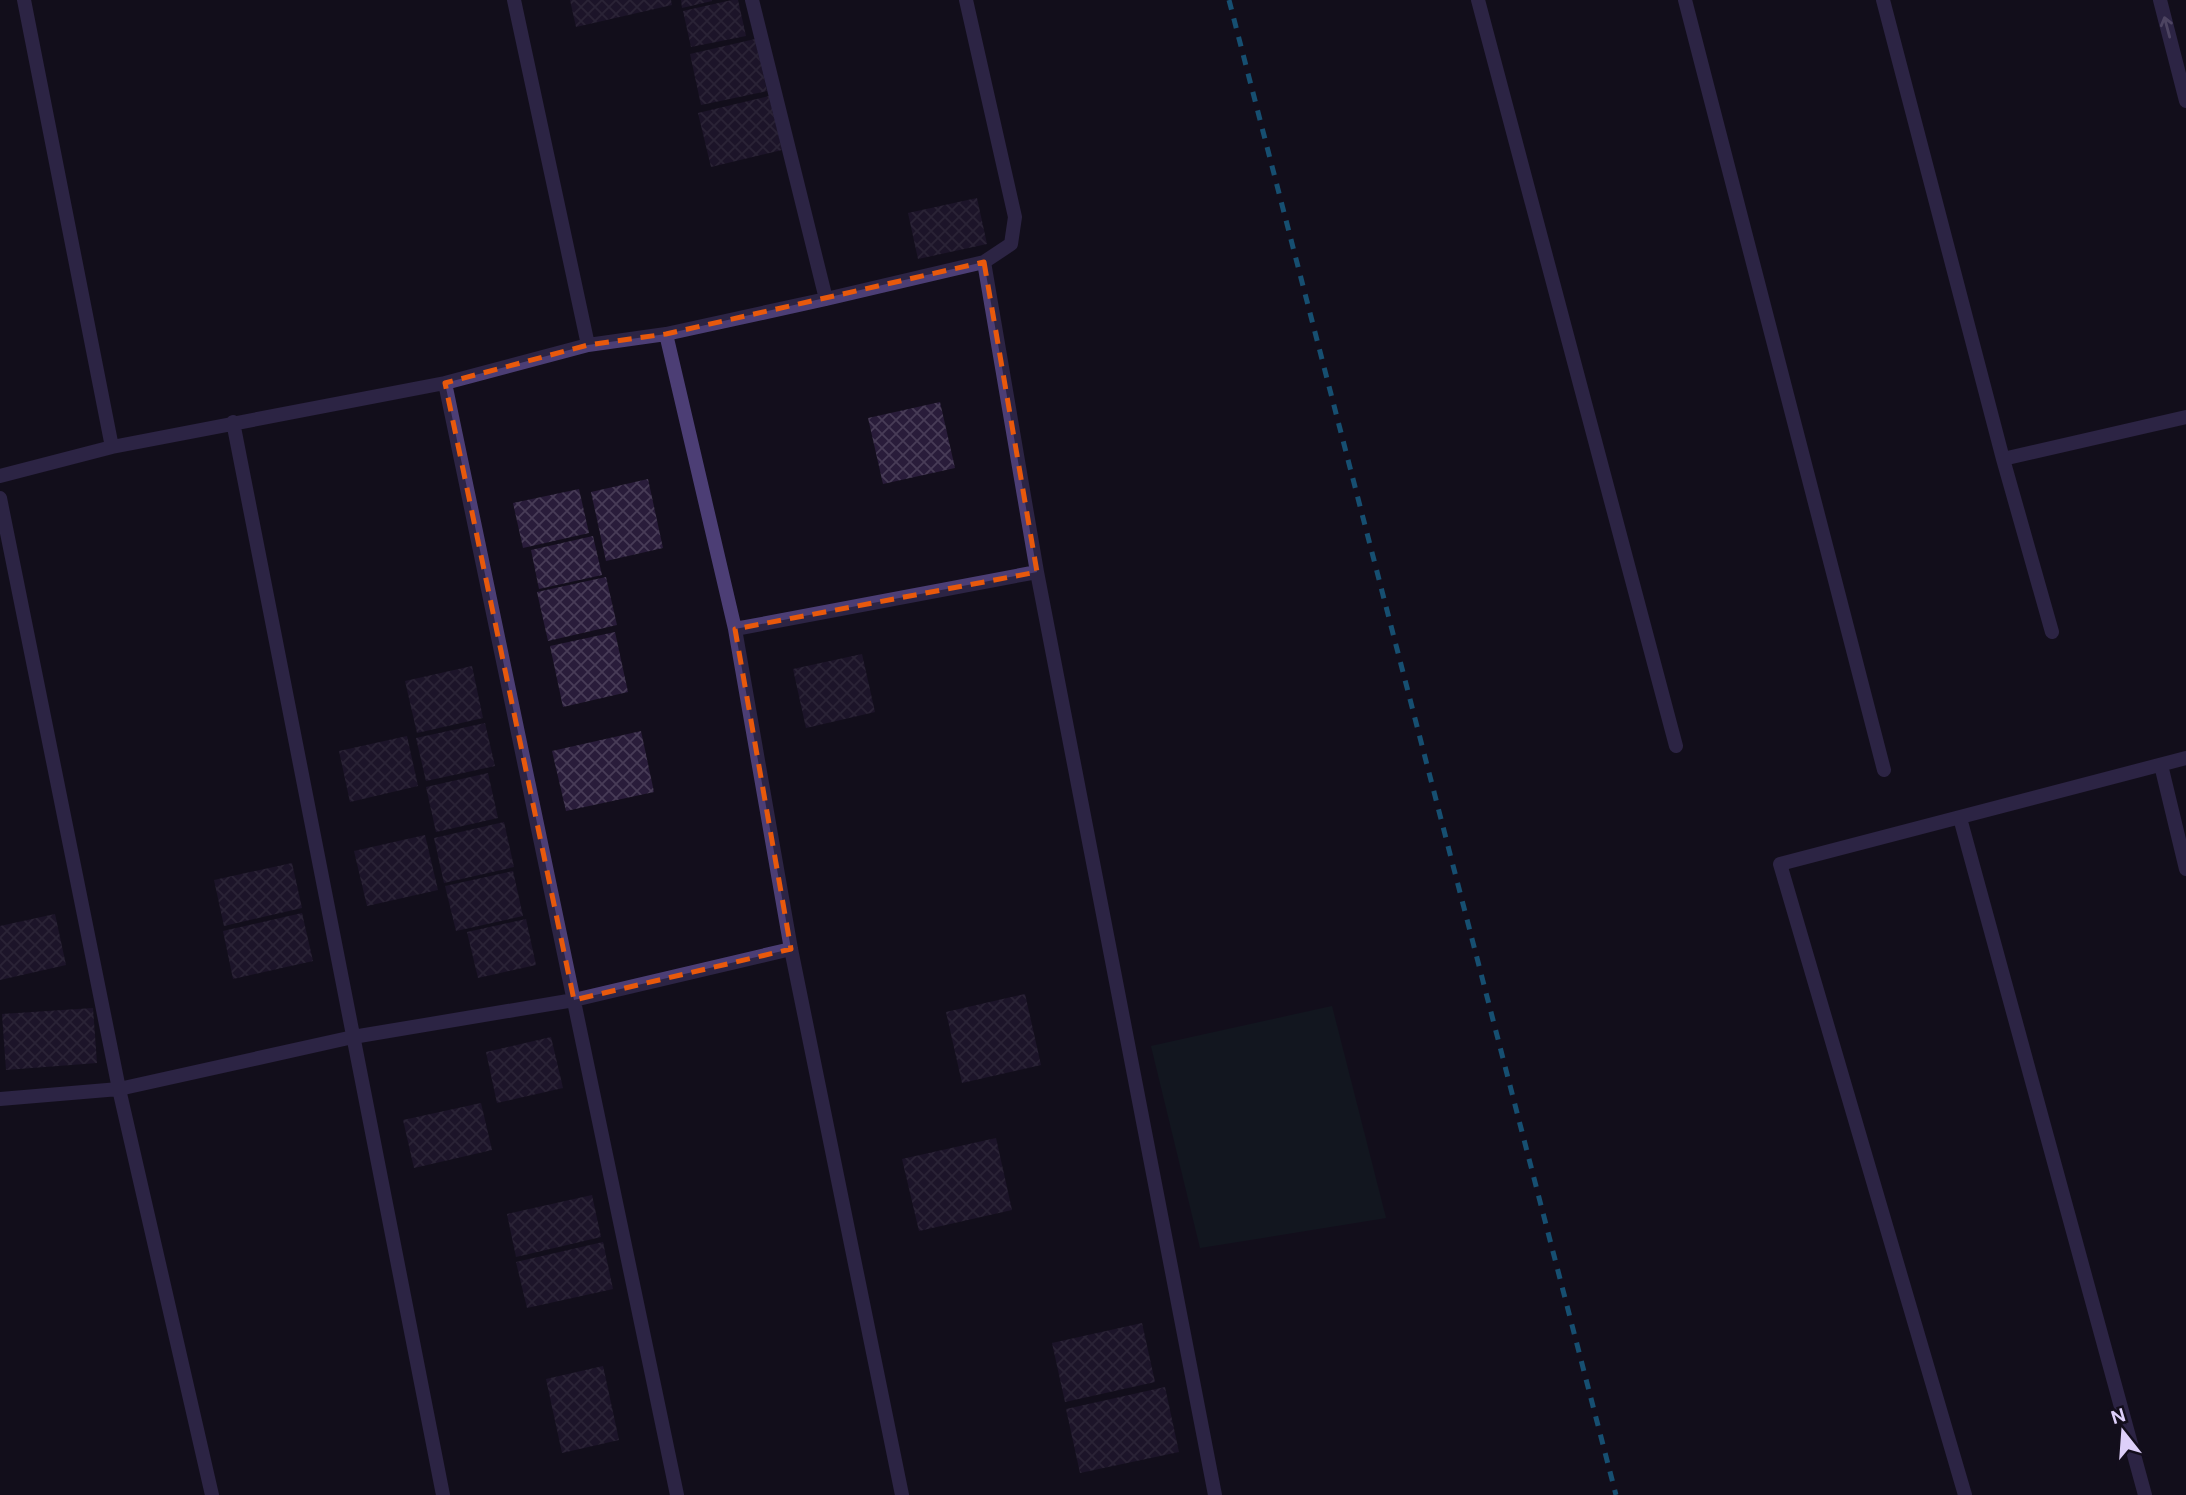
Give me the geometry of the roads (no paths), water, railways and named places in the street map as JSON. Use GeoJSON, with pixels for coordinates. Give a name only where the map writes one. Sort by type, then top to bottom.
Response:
{"type":"FeatureCollection","features":[{"type":"Feature","properties":{"kind":"street"},"geometry":{"type":"LineString","coordinates":[[24,0],[112,447]]}},
{"type":"Feature","properties":{"kind":"street"},"geometry":{"type":"LineString","coordinates":[[514,0],[587,345]]}},
{"type":"Feature","properties":{"kind":"street"},"geometry":{"type":"LineString","coordinates":[[752,0],[826,299]]}},
{"type":"Feature","properties":{"kind":"street"},"geometry":{"type":"LineString","coordinates":[[0,476],[112,447],[446,383],[587,345],[666,334],[984,262],[1011,244],[1015,217],[966,0]]}},
{"type":"Feature","properties":{"kind":"street"},"geometry":{"type":"LineString","coordinates":[[1478,0],[1676,746]]}},
{"type":"Feature","properties":{"kind":"street"},"geometry":{"type":"LineString","coordinates":[[1685,0],[1884,770]]}},
{"type":"Feature","properties":{"kind":"street"},"geometry":{"type":"LineString","coordinates":[[1883,0],[2003,459],[2052,632]]}},
{"type":"Feature","properties":{"kind":"street"},"geometry":{"type":"LineString","coordinates":[[2160,0],[2186,100]]}},
{"type":"Feature","properties":{"kind":"street"},"geometry":{"type":"LineString","coordinates":[[984,262],[1037,572],[1214,1495]]}},
{"type":"Feature","properties":{"kind":"street"},"geometry":{"type":"LineString","coordinates":[[666,334],[735,629],[790,949],[902,1495]]}},
{"type":"Feature","properties":{"kind":"street"},"geometry":{"type":"LineString","coordinates":[[446,383],[677,1495]]}},
{"type":"Feature","properties":{"kind":"street"},"geometry":{"type":"LineString","coordinates":[[2003,459],[2186,417]]}},
{"type":"Feature","properties":{"kind":"street"},"geometry":{"type":"LineString","coordinates":[[233,422],[443,1495]]}},
{"type":"Feature","properties":{"kind":"street"},"geometry":{"type":"LineString","coordinates":[[0,498],[119,1089],[212,1495]]}},
{"type":"Feature","properties":{"kind":"street"},"geometry":{"type":"LineString","coordinates":[[735,629],[1037,572]]}},
{"type":"Feature","properties":{"kind":"street"},"geometry":{"type":"LineString","coordinates":[[1965,1495],[1780,864],[2186,758]]}},
{"type":"Feature","properties":{"kind":"street"},"geometry":{"type":"LineString","coordinates":[[2161,765],[2186,869]]}},
{"type":"Feature","properties":{"kind":"street"},"geometry":{"type":"LineString","coordinates":[[1960,818],[2146,1495]]}},
{"type":"Feature","properties":{"kind":"street"},"geometry":{"type":"LineString","coordinates":[[0,1099],[119,1089],[353,1037],[574,1000],[790,949]]}},
{"type":"Feature","properties":{"kind":"railway"},"geometry":{"type":"LineString","coordinates":[[1229,0],[1616,1495]]}}]}
